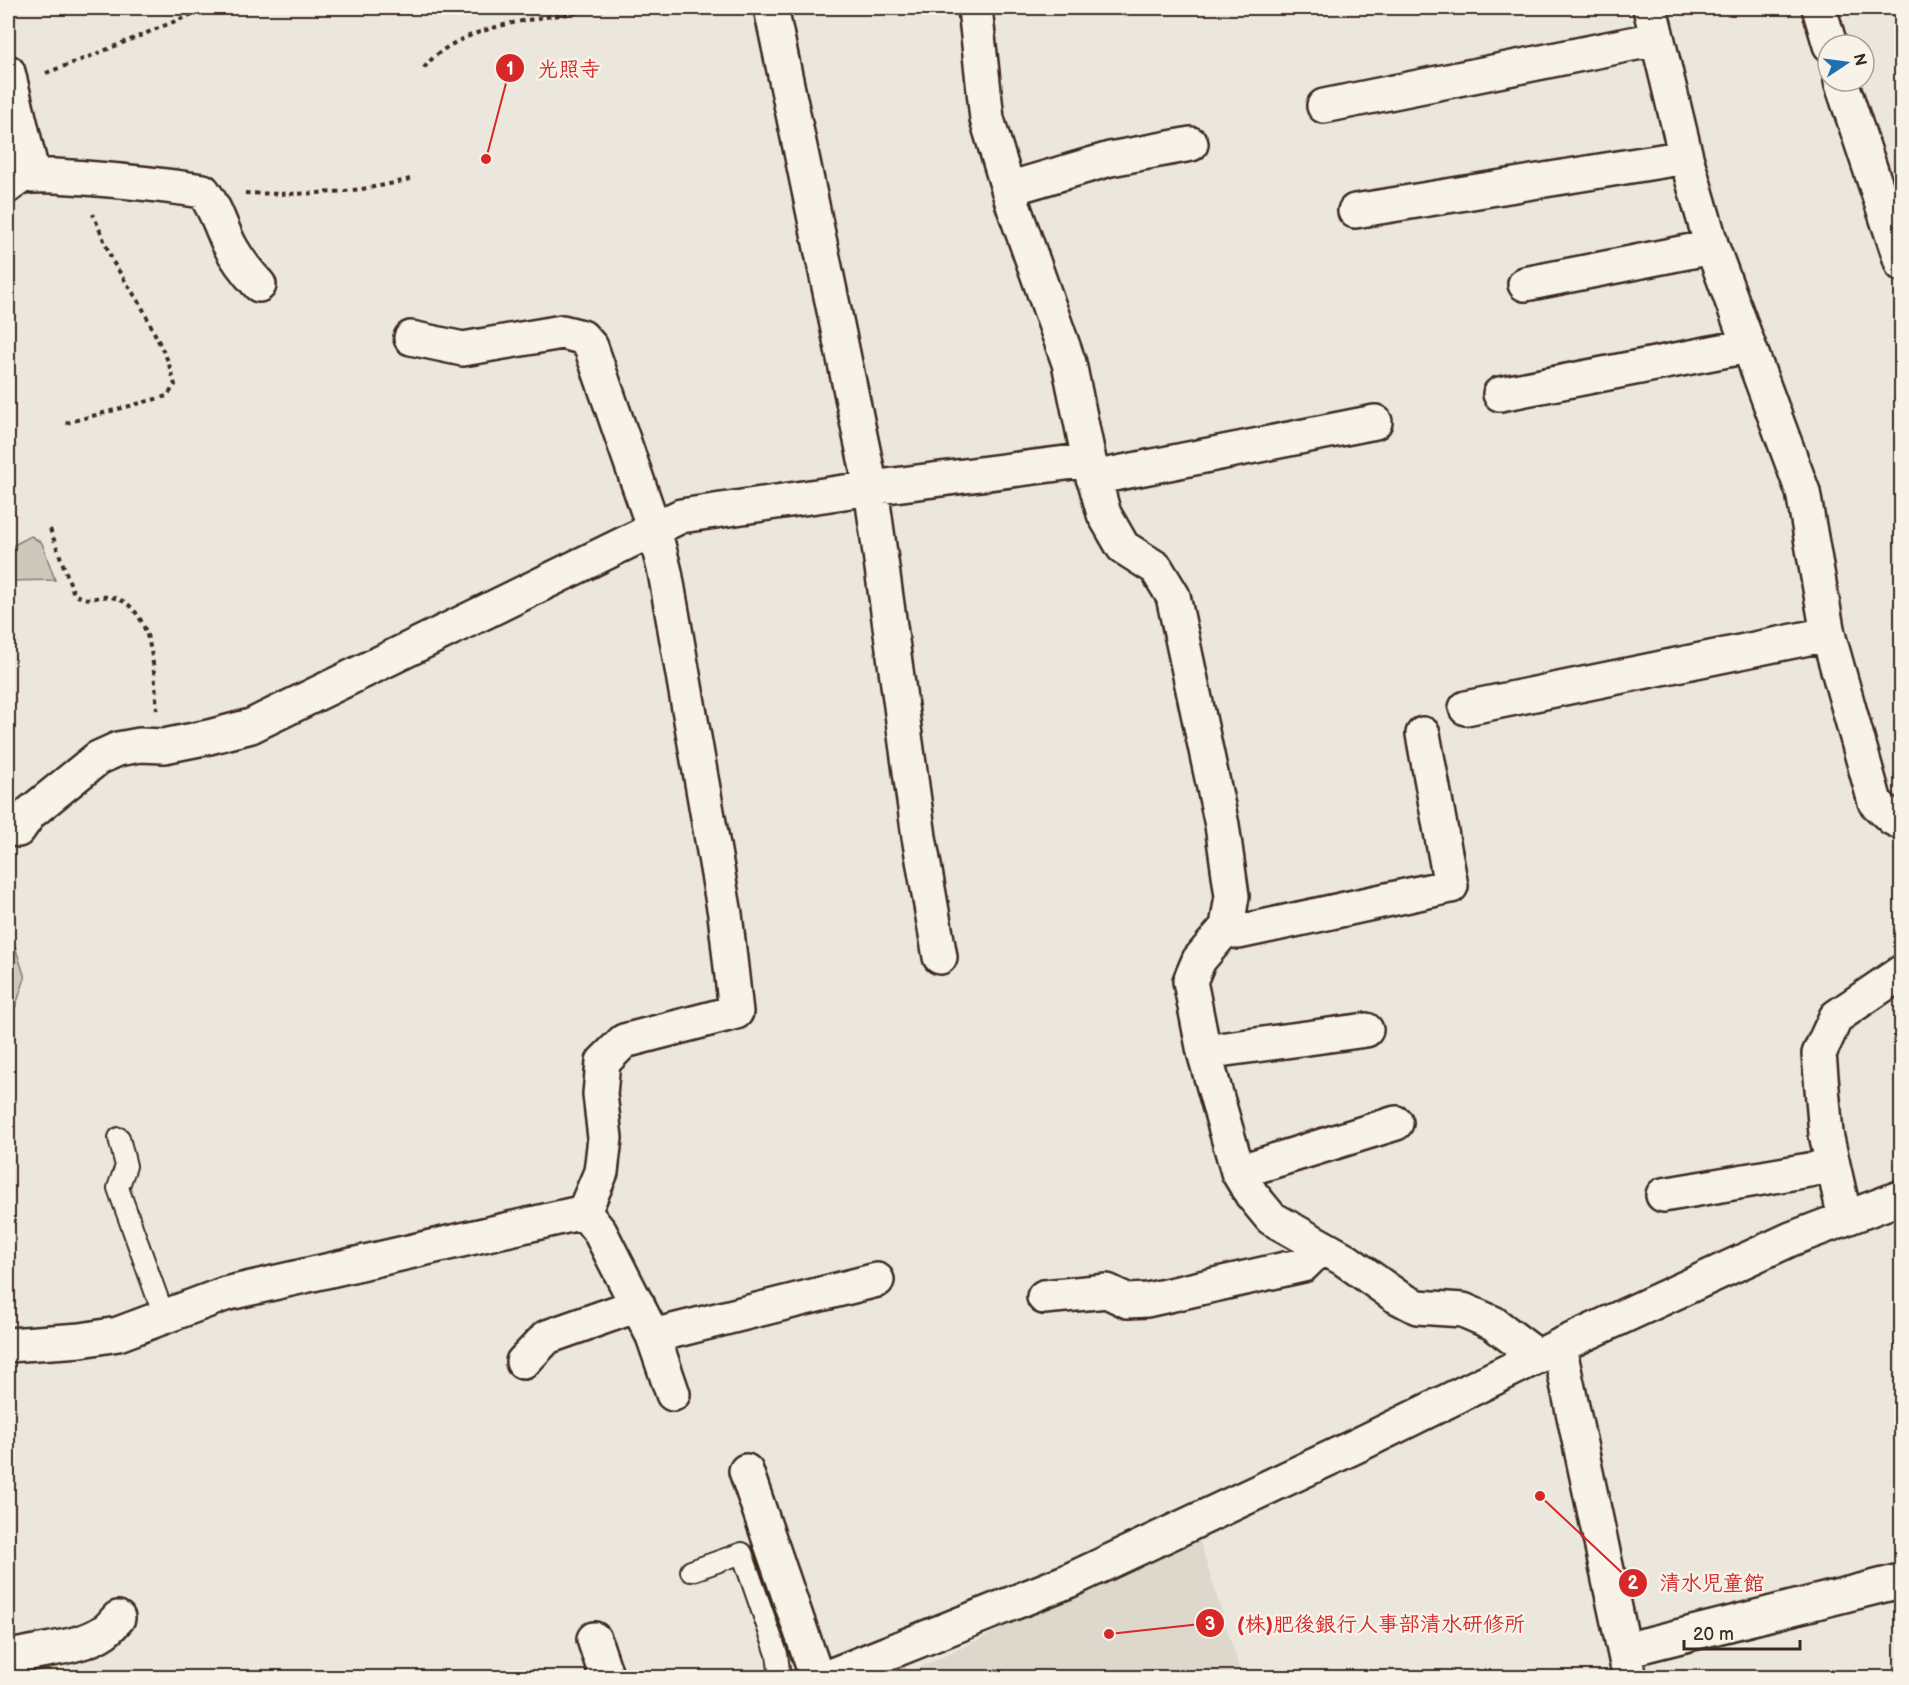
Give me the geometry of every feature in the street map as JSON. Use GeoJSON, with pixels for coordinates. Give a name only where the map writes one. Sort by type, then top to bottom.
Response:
{"type":"FeatureCollection","features":[{"type":"Feature","properties":{"kind":"street"},"geometry":{"type":"LineString","coordinates":[[771,8],[872,488],[919,837],[939,957]]}},
{"type":"Feature","properties":{"kind":"street"},"geometry":{"type":"LineString","coordinates":[[975,8],[987,119],[1008,189],[1069,363],[1091,469],[1104,514],[1123,547],[1156,568],[1173,596],[1222,825],[1232,896],[1227,927],[1199,960],[1190,981],[1204,1052],[1238,1172],[1252,1195],[1272,1218],[1344,1259],[1396,1296],[1417,1307],[1463,1310],[1548,1351],[1628,1664],[1896,1582]]}},
{"type":"Feature","properties":{"kind":"street"},"geometry":{"type":"LineString","coordinates":[[1819,8],[1826,33]]}},
{"type":"Feature","properties":{"kind":"street"},"geometry":{"type":"LineString","coordinates":[[1324,106],[1653,23],[1686,158],[1712,247],[1803,492],[1828,634],[1875,802],[1892,818],[1902,823]]}},
{"type":"Feature","properties":{"kind":"street"},"geometry":{"type":"LineString","coordinates":[[10,79],[20,185],[59,175],[148,182],[203,191],[214,205],[229,244],[246,271],[259,285]]}},
{"type":"Feature","properties":{"kind":"street"},"geometry":{"type":"LineString","coordinates":[[1845,93],[1902,264]]}},
{"type":"Feature","properties":{"kind":"street"},"geometry":{"type":"LineString","coordinates":[[1008,189],[1110,159],[1191,144]]}},
{"type":"Feature","properties":{"kind":"street"},"geometry":{"type":"LineString","coordinates":[[1355,211],[1686,158]]}},
{"type":"Feature","properties":{"kind":"street"},"geometry":{"type":"LineString","coordinates":[[1525,284],[1712,247]]}},
{"type":"Feature","properties":{"kind":"street"},"geometry":{"type":"LineString","coordinates":[[411,338],[463,349],[562,332],[582,337],[591,347],[654,529],[665,572],[725,914],[736,1012],[624,1041],[603,1062],[600,1094],[604,1138],[601,1172],[584,1212]]}},
{"type":"Feature","properties":{"kind":"street"},"geometry":{"type":"LineString","coordinates":[[1500,394],[1748,346]]}},
{"type":"Feature","properties":{"kind":"street"},"geometry":{"type":"LineString","coordinates":[[18,830],[30,813],[98,758],[118,749],[164,746],[251,726],[681,516],[872,488],[1091,469],[1375,422]]}},
{"type":"Feature","properties":{"kind":"street"},"geometry":{"type":"LineString","coordinates":[[1466,708],[1828,634]]}},
{"type":"Feature","properties":{"kind":"street"},"geometry":{"type":"LineString","coordinates":[[1227,927],[1239,932],[1451,886],[1423,734]]}},
{"type":"Feature","properties":{"kind":"street"},"geometry":{"type":"LineString","coordinates":[[1845,1218],[1826,1134],[1819,1054],[1836,1017],[1902,972]]}},
{"type":"Feature","properties":{"kind":"street"},"geometry":{"type":"LineString","coordinates":[[1204,1052],[1366,1030]]}},
{"type":"Feature","properties":{"kind":"street"},"geometry":{"type":"LineString","coordinates":[[1238,1172],[1396,1124]]}},
{"type":"Feature","properties":{"kind":"street"},"geometry":{"type":"LineString","coordinates":[[1663,1195],[1832,1166]]}},
{"type":"Feature","properties":{"kind":"street"},"geometry":{"type":"LineString","coordinates":[[825,1677],[1068,1581],[1358,1445],[1548,1351],[1791,1239],[1902,1197]]}},
{"type":"Feature","properties":{"kind":"street"},"geometry":{"type":"LineString","coordinates":[[584,1212],[600,1232],[638,1305],[653,1336],[673,1394]]}},
{"type":"Feature","properties":{"kind":"street"},"geometry":{"type":"LineString","coordinates":[[8,1345],[81,1340],[118,1334],[225,1294],[584,1212]]}},
{"type":"Feature","properties":{"kind":"street"},"geometry":{"type":"LineString","coordinates":[[1044,1297],[1107,1291],[1128,1301],[1147,1300],[1303,1265],[1321,1247]]}},
{"type":"Feature","properties":{"kind":"street"},"geometry":{"type":"LineString","coordinates":[[653,1336],[877,1280]]}},
{"type":"Feature","properties":{"kind":"street"},"geometry":{"type":"LineString","coordinates":[[523,1362],[547,1337],[638,1305]]}},
{"type":"Feature","properties":{"kind":"street"},"geometry":{"type":"LineString","coordinates":[[746,1471],[817,1677]]}},
{"type":"Feature","properties":{"kind":"street"},"geometry":{"type":"LineString","coordinates":[[8,1658],[28,1651],[84,1641],[104,1631],[118,1618]]}},
{"type":"Feature","properties":{"kind":"street"},"geometry":{"type":"LineString","coordinates":[[594,1639],[607,1677]]}},
{"type":"Feature","properties":{"kind":"lane"},"geometry":{"type":"LineString","coordinates":[[119,1138],[126,1166],[118,1188],[164,1316]]}},
{"type":"Feature","properties":{"kind":"lane"},"geometry":{"type":"LineString","coordinates":[[691,1571],[742,1553],[777,1654],[780,1677]]}},
{"type":"Feature","properties":{"kind":"path"},"geometry":{"type":"LineString","coordinates":[[10,79],[91,56],[207,8]]}},
{"type":"Feature","properties":{"kind":"path"},"geometry":{"type":"LineString","coordinates":[[424,68],[434,55],[480,31],[519,22],[617,8]]}},
{"type":"Feature","properties":{"kind":"path"},"geometry":{"type":"LineString","coordinates":[[66,423],[167,396],[175,385],[168,361],[142,307],[113,262],[77,178]]}},
{"type":"Feature","properties":{"kind":"path"},"geometry":{"type":"LineString","coordinates":[[203,191],[305,195],[360,190],[410,179]]}},
{"type":"Feature","properties":{"kind":"path"},"geometry":{"type":"LineString","coordinates":[[50,529],[74,594],[85,600],[110,597],[130,605],[144,626],[151,650],[158,720],[164,746]]}},
{"type":"Feature","properties":{"kind":"shaded area"},"geometry":{"type":"Polygon","coordinates":[[[31,536],[42,543],[55,580],[8,581],[8,543],[12,546],[31,536]]]}},
{"type":"Feature","properties":{"kind":"shaded area"},"geometry":{"type":"Polygon","coordinates":[[[8,906],[10,930],[25,978],[15,1008],[8,1009],[8,906]]]}},
{"type":"Feature","properties":{"kind":"shaded area"},"geometry":{"type":"Polygon","coordinates":[[[1198,1536],[1242,1677],[895,1678],[925,1665],[1198,1536]]]}},
{"type":"Feature","properties":{"kind":"place","name":"光照寺"},"geometry":{"type":"Point","coordinates":[486,159]}},
{"type":"Feature","properties":{"kind":"place","name":"清水児童館"},"geometry":{"type":"Point","coordinates":[1540,1496]}},
{"type":"Feature","properties":{"kind":"place","name":"(株)肥後銀行人事部清水研修所"},"geometry":{"type":"Point","coordinates":[1109,1634]}}]}
